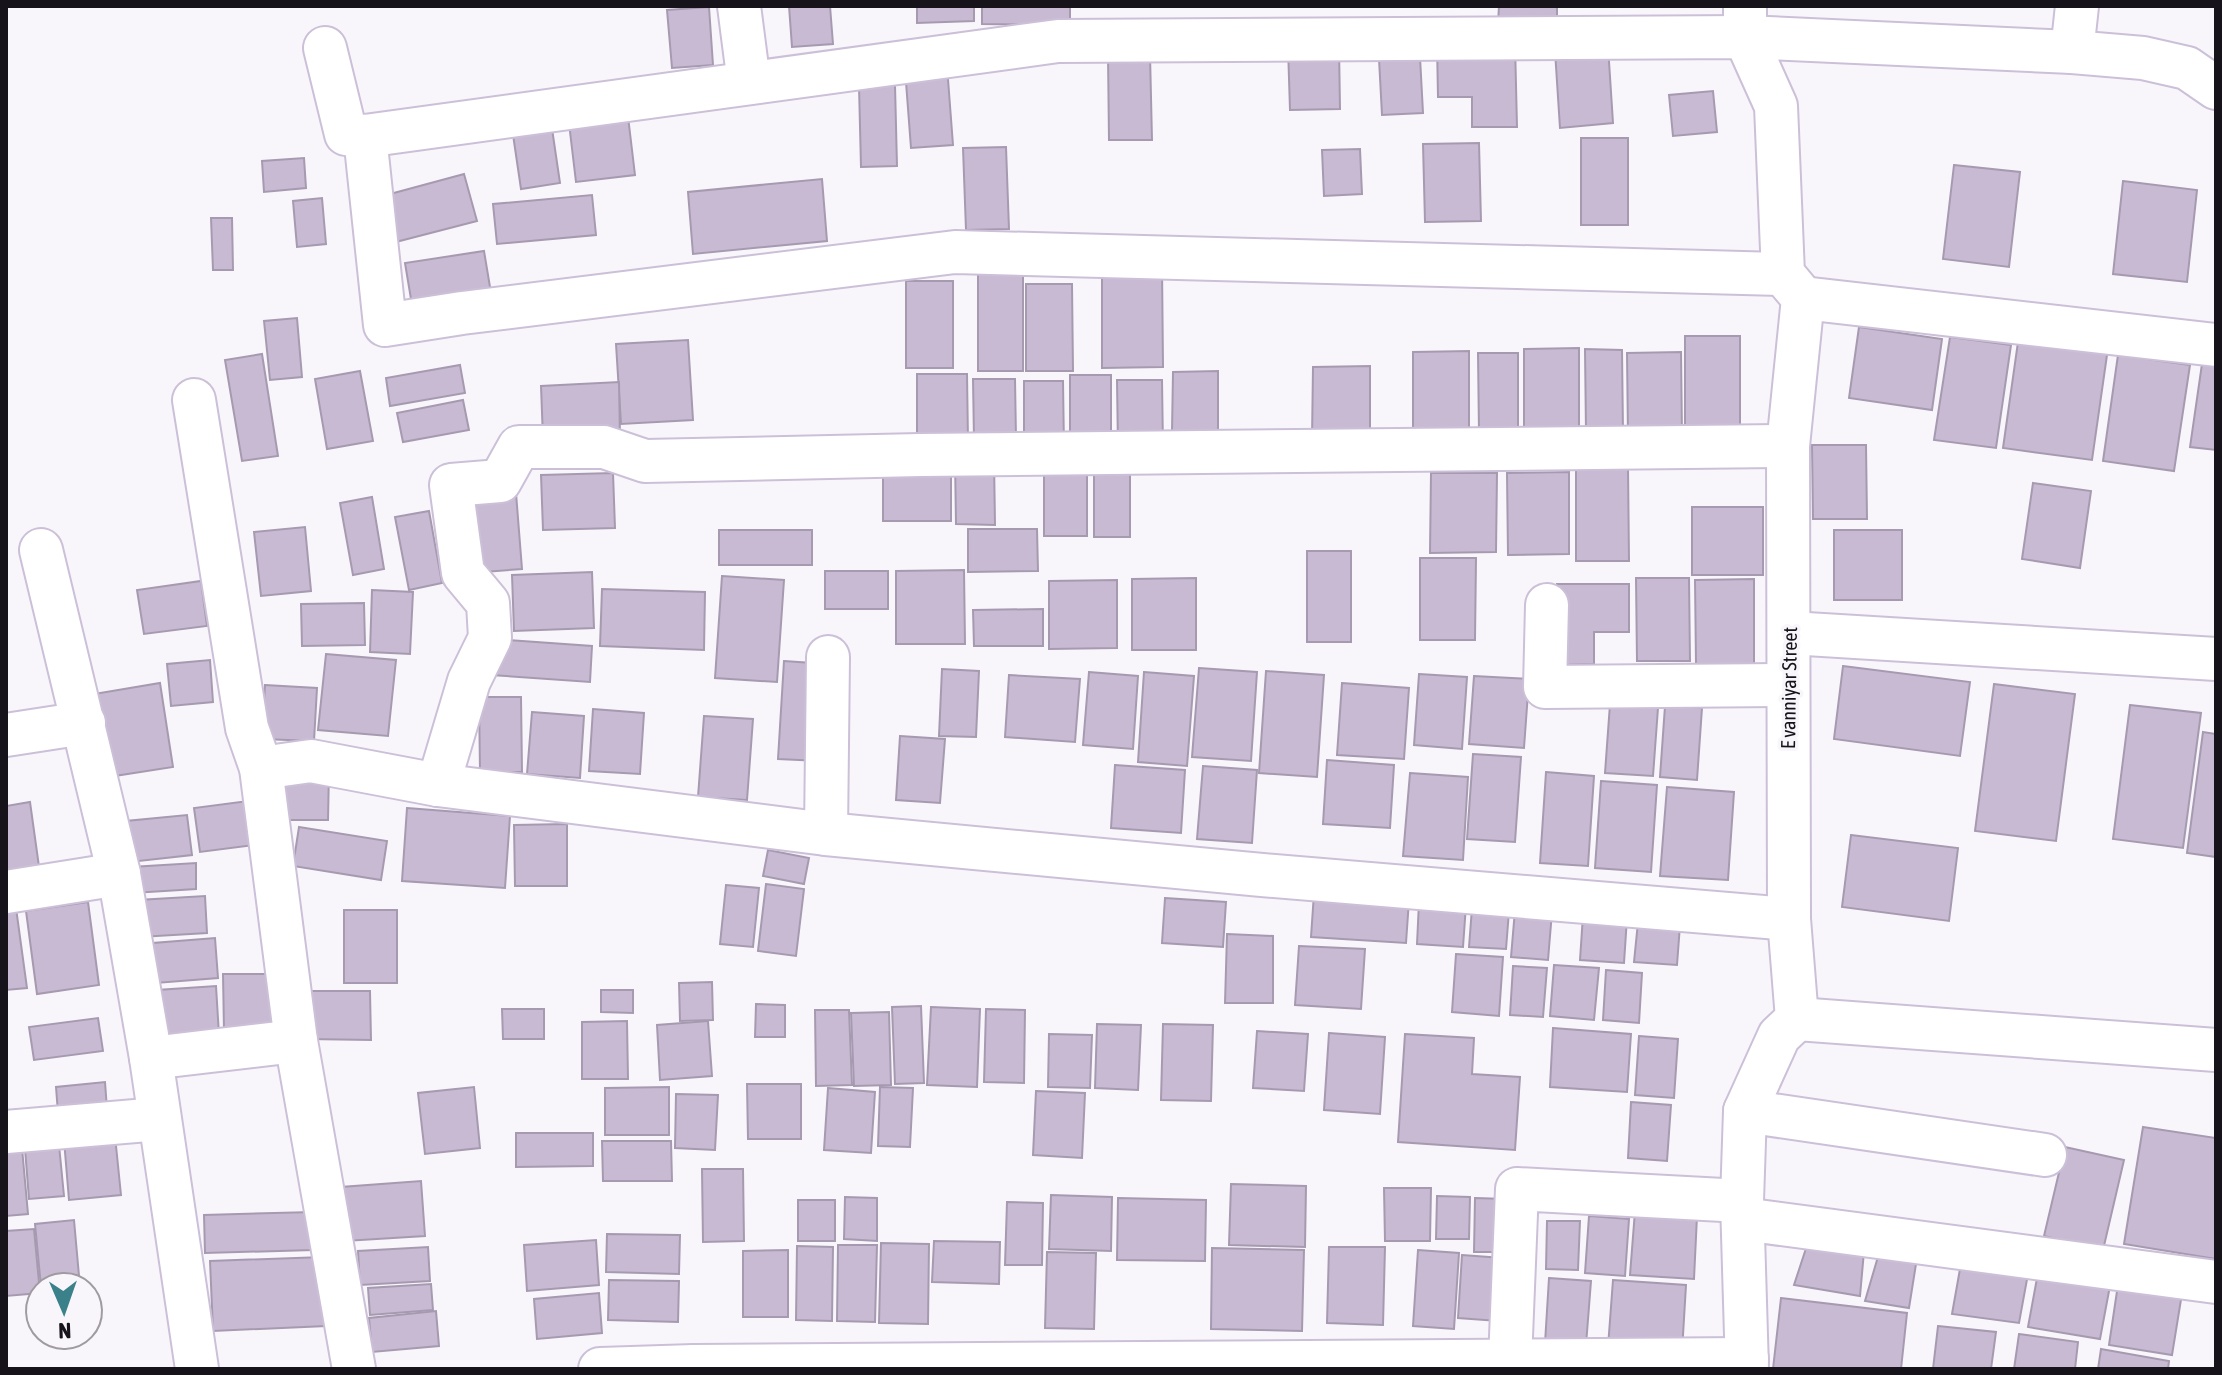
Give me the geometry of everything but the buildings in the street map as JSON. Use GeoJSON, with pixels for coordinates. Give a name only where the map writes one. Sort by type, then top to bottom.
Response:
{"type":"FeatureCollection","features":[{"type":"Feature","properties":{"kind":"street"},"geometry":{"type":"LineString","coordinates":[[739,6],[749,83]]}},
{"type":"Feature","properties":{"kind":"street"},"geometry":{"type":"LineString","coordinates":[[2072,52],[2077,6]]}},
{"type":"Feature","properties":{"kind":"street"},"geometry":{"type":"LineString","coordinates":[[325,48],[346,134],[365,136],[1058,41],[1745,22],[2143,58],[2187,68],[2216,88]]}},
{"type":"Feature","properties":{"kind":"street","name":"E vanniyar Street"},"geometry":{"type":"LineString","coordinates":[[1745,22],[1776,106],[1793,286],[1788,446],[1789,919],[1797,1019]]}},
{"type":"Feature","properties":{"kind":"street"},"geometry":{"type":"LineString","coordinates":[[365,136],[385,325],[955,252],[1793,286],[2216,345]]}},
{"type":"Feature","properties":{"kind":"street"},"geometry":{"type":"LineString","coordinates":[[194,400],[247,728],[261,768],[296,1041],[354,1369]]}},
{"type":"Feature","properties":{"kind":"street"},"geometry":{"type":"LineString","coordinates":[[438,785],[469,681],[490,638],[488,603],[463,573],[451,485],[500,481],[519,447],[604,447],[645,461],[1788,446]]}},
{"type":"Feature","properties":{"kind":"street"},"geometry":{"type":"LineString","coordinates":[[41,550],[119,874],[151,1058],[197,1369]]}},
{"type":"Feature","properties":{"kind":"street"},"geometry":{"type":"LineString","coordinates":[[1547,605],[1545,687],[1788,685]]}},
{"type":"Feature","properties":{"kind":"street"},"geometry":{"type":"LineString","coordinates":[[1790,633],[2216,659]]}},
{"type":"Feature","properties":{"kind":"street"},"geometry":{"type":"LineString","coordinates":[[826,834],[828,657]]}},
{"type":"Feature","properties":{"kind":"street"},"geometry":{"type":"LineString","coordinates":[[6,735],[84,723]]}},
{"type":"Feature","properties":{"kind":"street"},"geometry":{"type":"LineString","coordinates":[[261,768],[311,761],[438,785],[826,834],[1262,875],[1789,919]]}},
{"type":"Feature","properties":{"kind":"street"},"geometry":{"type":"LineString","coordinates":[[6,892],[119,874]]}},
{"type":"Feature","properties":{"kind":"street"},"geometry":{"type":"LineString","coordinates":[[600,1369],[1510,1361],[1747,1364],[1742,1210],[1745,1111],[1779,1036],[1797,1019],[2216,1050]]}},
{"type":"Feature","properties":{"kind":"street"},"geometry":{"type":"LineString","coordinates":[[151,1058],[296,1041]]}},
{"type":"Feature","properties":{"kind":"street"},"geometry":{"type":"LineString","coordinates":[[1745,1111],[2045,1155]]}},
{"type":"Feature","properties":{"kind":"street"},"geometry":{"type":"LineString","coordinates":[[6,1132],[159,1119]]}},
{"type":"Feature","properties":{"kind":"street"},"geometry":{"type":"LineString","coordinates":[[1510,1361],[1517,1189],[1742,1210],[2216,1282]]}}]}
